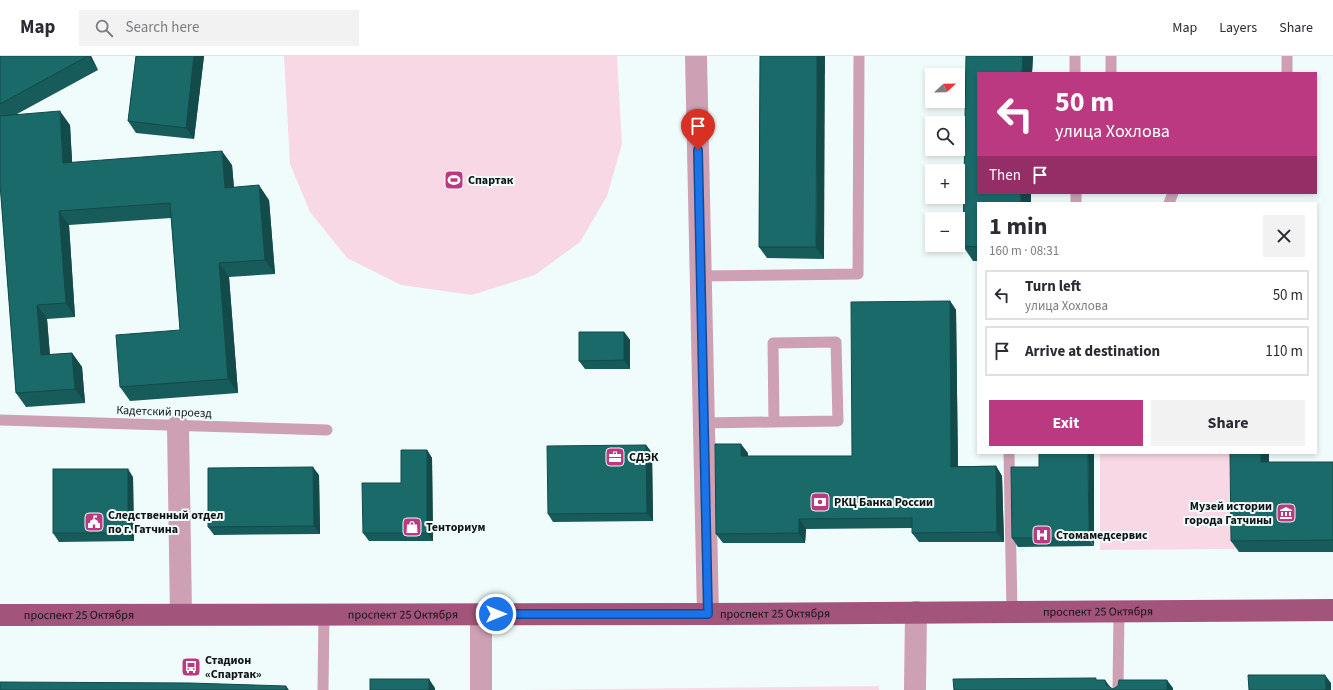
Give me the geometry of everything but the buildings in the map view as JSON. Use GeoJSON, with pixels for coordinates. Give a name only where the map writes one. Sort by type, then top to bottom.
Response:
{"type":"FeatureCollection","features":[{"type":"Feature","properties":{"kind":"main road","name":"проспект 25 Октября"},"geometry":{"type":"LineString","coordinates":[[0,615],[708,614],[1333,610]]}},
{"type":"Feature","properties":{"kind":"street"},"geometry":{"type":"LineString","coordinates":[[696,56],[708,614]]}},
{"type":"Feature","properties":{"kind":"street"},"geometry":{"type":"LineString","coordinates":[[178,426],[181,614]]}},
{"type":"Feature","properties":{"kind":"street"},"geometry":{"type":"LineString","coordinates":[[915,690],[916,612]]}},
{"type":"Feature","properties":{"kind":"street"},"geometry":{"type":"LineString","coordinates":[[481,614],[481,690]]}},
{"type":"Feature","properties":{"kind":"lane"},"geometry":{"type":"LineString","coordinates":[[700,276],[858,274],[859,56]]}},
{"type":"Feature","properties":{"kind":"lane"},"geometry":{"type":"LineString","coordinates":[[1075,56],[1075,72]]}},
{"type":"Feature","properties":{"kind":"lane"},"geometry":{"type":"LineString","coordinates":[[1110,72],[1111,56]]}},
{"type":"Feature","properties":{"kind":"lane"},"geometry":{"type":"LineString","coordinates":[[1287,56],[1287,72]]}},
{"type":"Feature","properties":{"kind":"lane"},"geometry":{"type":"LineString","coordinates":[[703,423],[774,422],[838,421],[836,342],[773,342],[774,422]]}},
{"type":"Feature","properties":{"kind":"lane","name":"Кадетский проезд"},"geometry":{"type":"LineString","coordinates":[[0,420],[327,430]]}},
{"type":"Feature","properties":{"kind":"lane"},"geometry":{"type":"LineString","coordinates":[[1009,454],[1012,612]]}},
{"type":"Feature","properties":{"kind":"lane"},"geometry":{"type":"LineString","coordinates":[[1118,690],[1119,612]]}},
{"type":"Feature","properties":{"kind":"lane"},"geometry":{"type":"LineString","coordinates":[[323,690],[324,614]]}},
{"type":"Feature","properties":{"kind":"shaded area","name":"Спартак"},"geometry":{"type":"Polygon","coordinates":[[[284,56],[617,56],[622,144],[607,196],[580,242],[535,275],[472,295],[401,285],[347,258],[310,212],[290,164],[284,56]]]}},
{"type":"Feature","properties":{"kind":"shaded area"},"geometry":{"type":"Polygon","coordinates":[[[1100,454],[1235,454],[1236,549],[1100,550],[1100,454]]]}},
{"type":"Feature","properties":{"kind":"shaded area"},"geometry":{"type":"Polygon","coordinates":[[[879,686],[879,690],[522,690],[879,686]]]}},
{"type":"Feature","properties":{"kind":"place","name":"Спартак"},"geometry":{"type":"Point","coordinates":[454,180]}},
{"type":"Feature","properties":{"kind":"place","name":"СДЭК"},"geometry":{"type":"Point","coordinates":[615,457]}},
{"type":"Feature","properties":{"kind":"place","name":"РКЦ Банка России"},"geometry":{"type":"Point","coordinates":[820,502]}},
{"type":"Feature","properties":{"kind":"place","name":"Музей истории города Гатчины"},"geometry":{"type":"Point","coordinates":[1286,513]}},
{"type":"Feature","properties":{"kind":"place","name":"Следственный отдел по г. Гатчина"},"geometry":{"type":"Point","coordinates":[94,522]}},
{"type":"Feature","properties":{"kind":"place","name":"Тенториум"},"geometry":{"type":"Point","coordinates":[412,527]}},
{"type":"Feature","properties":{"kind":"place","name":"Стомамедсервис"},"geometry":{"type":"Point","coordinates":[1042,535]}},
{"type":"Feature","properties":{"kind":"place","name":"Стадион «Спартак»"},"geometry":{"type":"Point","coordinates":[191,667]}},
{"type":"Feature","properties":{"kind":"route"},"geometry":{"type":"LineString","coordinates":[[496,614],[708,614],[698,150]]}}]}
